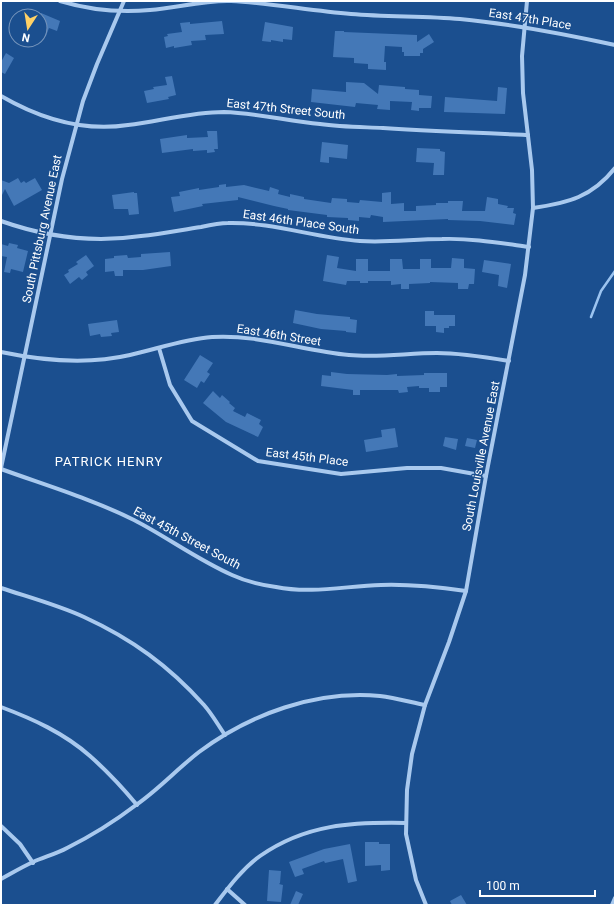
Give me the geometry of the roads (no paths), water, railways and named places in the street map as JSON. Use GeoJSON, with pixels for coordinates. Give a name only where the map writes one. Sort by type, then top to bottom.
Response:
{"type":"FeatureCollection","features":[{"type":"Feature","properties":{"kind":"street","name":"East 47th Place"},"geometry":{"type":"LineString","coordinates":[[60,1],[85,7],[120,12],[150,10],[199,2],[229,1],[261,3],[351,14],[459,19],[524,27],[615,45]]}},
{"type":"Feature","properties":{"kind":"street","name":"South Pittsburg Avenue East"},"geometry":{"type":"LineString","coordinates":[[1,469],[62,179],[76,124],[97,64],[124,1]]}},
{"type":"Feature","properties":{"kind":"street","name":"South Louisville Avenue East"},"geometry":{"type":"LineString","coordinates":[[426,905],[416,880],[406,834],[407,790],[412,754],[425,705],[452,635],[466,591],[486,476],[525,274],[533,208],[532,170],[523,93],[522,56],[527,1]]}},
{"type":"Feature","properties":{"kind":"street","name":"East 47th Street South"},"geometry":{"type":"LineString","coordinates":[[1,96],[32,112],[50,118],[76,124],[95,126],[127,126],[189,115],[223,112],[320,124],[528,135]]}},
{"type":"Feature","properties":{"kind":"street"},"geometry":{"type":"LineString","coordinates":[[533,208],[558,205],[581,197],[598,186],[615,168]]}},
{"type":"Feature","properties":{"kind":"street","name":"East 46th Place South"},"geometry":{"type":"LineString","coordinates":[[1,221],[50,235],[74,238],[139,237],[226,223],[245,223],[358,241],[380,242],[455,239],[482,240],[529,246]]}},
{"type":"Feature","properties":{"kind":"street","name":"East 46th Street"},"geometry":{"type":"LineString","coordinates":[[1,352],[54,361],[106,360],[129,356],[191,340],[211,337],[232,337],[252,338],[315,351],[350,355],[456,353],[509,360]]}},
{"type":"Feature","properties":{"kind":"street","name":"East 45th Place"},"geometry":{"type":"LineString","coordinates":[[159,348],[170,385],[192,421],[258,461],[341,474],[407,468],[441,468],[486,476]]}},
{"type":"Feature","properties":{"kind":"street","name":"East 45th Street South"},"geometry":{"type":"LineString","coordinates":[[1,469],[89,501],[133,520],[233,576],[256,583],[277,588],[298,589],[322,589],[381,584],[415,585],[466,591]]}},
{"type":"Feature","properties":{"kind":"street"},"geometry":{"type":"LineString","coordinates":[[1,588],[83,617],[117,634],[142,649],[167,668],[186,686],[205,706],[225,735]]}},
{"type":"Feature","properties":{"kind":"street"},"geometry":{"type":"LineString","coordinates":[[1,879],[66,848],[137,805],[199,752],[225,735],[272,711],[301,702],[340,697],[363,696],[398,699],[425,705]]}},
{"type":"Feature","properties":{"kind":"street"},"geometry":{"type":"LineString","coordinates":[[1,706],[33,720],[70,741],[89,755],[112,776],[137,805]]}},
{"type":"Feature","properties":{"kind":"street"},"geometry":{"type":"LineString","coordinates":[[215,905],[242,872],[260,856],[294,837],[337,825],[370,822],[406,823]]}},
{"type":"Feature","properties":{"kind":"street"},"geometry":{"type":"LineString","coordinates":[[1,826],[20,844],[32,863]]}},
{"type":"Feature","properties":{"kind":"street"},"geometry":{"type":"LineString","coordinates":[[228,889],[245,905]]}},
{"type":"Feature","properties":{"kind":"street"},"geometry":{"type":"LineString","coordinates":[[612,905],[615,898]]}},
{"type":"Feature","properties":{"kind":"waterway"},"geometry":{"type":"LineString","coordinates":[[591,317],[601,291],[615,271]]}},
{"type":"Feature","properties":{"kind":"district","name":"PATRICK HENRY"},"geometry":{"type":"Point","coordinates":[109,461]}}]}
